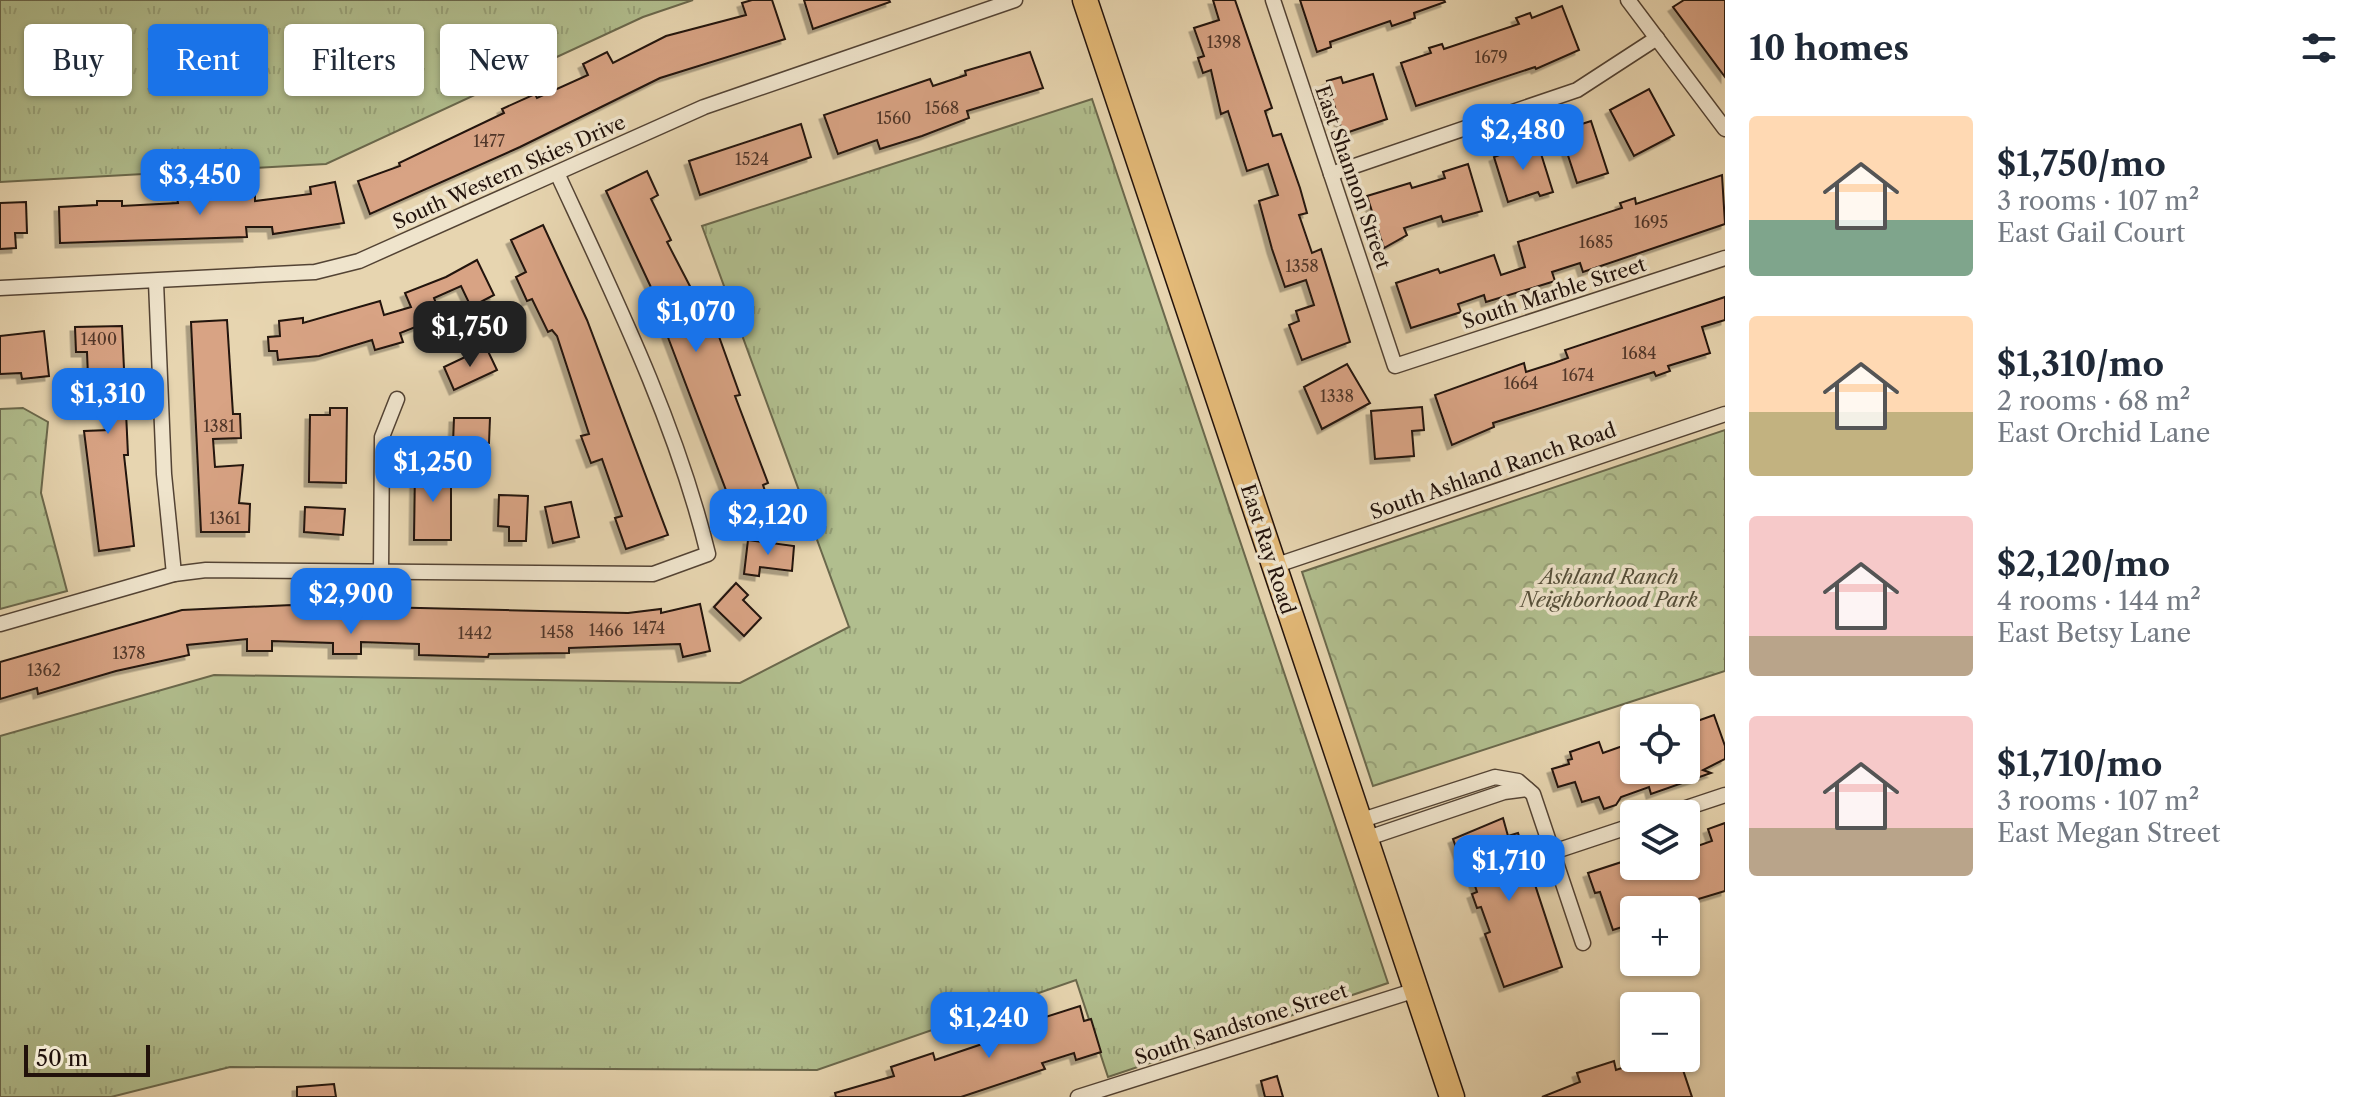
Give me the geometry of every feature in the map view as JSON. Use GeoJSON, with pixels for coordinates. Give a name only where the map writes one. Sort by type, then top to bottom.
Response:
{"type":"FeatureCollection","features":[{"type":"Feature","properties":{"kind":"main road","name":"East Ray Road"},"geometry":{"type":"LineString","coordinates":[[1085,0],[1452,1097]]}},
{"type":"Feature","properties":{"kind":"street","name":"South Western Skies Drive"},"geometry":{"type":"LineString","coordinates":[[0,288],[315,272],[359,261],[704,107],[1015,0]]}},
{"type":"Feature","properties":{"kind":"street","name":"East Shannon Street"},"geometry":{"type":"LineString","coordinates":[[1273,0],[1395,366]]}},
{"type":"Feature","properties":{"kind":"street"},"geometry":{"type":"LineString","coordinates":[[1628,0],[1725,129]]}},
{"type":"Feature","properties":{"kind":"street"},"geometry":{"type":"LineString","coordinates":[[1331,174],[1577,90],[1657,38]]}},
{"type":"Feature","properties":{"kind":"street"},"geometry":{"type":"LineString","coordinates":[[0,624],[174,574],[206,570],[653,574],[708,554],[699,516],[630,333],[557,173]]}},
{"type":"Feature","properties":{"kind":"street","name":"South Marble Street"},"geometry":{"type":"LineString","coordinates":[[1395,366],[1725,258]]}},
{"type":"Feature","properties":{"kind":"street"},"geometry":{"type":"LineString","coordinates":[[156,282],[164,474],[174,574]]}},
{"type":"Feature","properties":{"kind":"street"},"geometry":{"type":"LineString","coordinates":[[381,573],[382,437],[397,399]]}},
{"type":"Feature","properties":{"kind":"street","name":"South Ashland Ranch Road"},"geometry":{"type":"LineString","coordinates":[[1274,566],[1725,414]]}},
{"type":"Feature","properties":{"kind":"street"},"geometry":{"type":"LineString","coordinates":[[1362,830],[1448,792],[1495,777],[1518,781],[1533,794],[1583,943]]}},
{"type":"Feature","properties":{"kind":"street"},"geometry":{"type":"LineString","coordinates":[[1362,830],[1454,809],[1504,792],[1527,789]]}},
{"type":"Feature","properties":{"kind":"street"},"geometry":{"type":"LineString","coordinates":[[1448,792],[1454,809]]}},
{"type":"Feature","properties":{"kind":"street"},"geometry":{"type":"LineString","coordinates":[[1700,803],[1725,795]]}},
{"type":"Feature","properties":{"kind":"street"},"geometry":{"type":"LineString","coordinates":[[1553,852],[1620,830]]}},
{"type":"Feature","properties":{"kind":"street","name":"South Sandstone Street"},"geometry":{"type":"LineString","coordinates":[[1078,1097],[1416,990]]}},
{"type":"Feature","properties":{"kind":"green space"},"geometry":{"type":"Polygon","coordinates":[[[0,0],[693,0],[643,17],[557,57],[557,24],[440,24],[440,96],[473,96],[326,164],[0,182],[0,0]]]}},
{"type":"Feature","properties":{"kind":"green space"},"geometry":{"type":"Polygon","coordinates":[[[1092,99],[1388,983],[1108,1077],[1076,980],[817,1070],[230,1067],[111,1097],[0,1097],[0,736],[214,675],[740,683],[849,627],[702,226],[1092,99]]]}},
{"type":"Feature","properties":{"kind":"green space"},"geometry":{"type":"Polygon","coordinates":[[[23,408],[48,422],[41,493],[67,591],[0,609],[0,409],[23,408]]]}},
{"type":"Feature","properties":{"kind":"green space","name":"Ashland Ranch Neighborhood Park"},"geometry":{"type":"Polygon","coordinates":[[[1725,430],[1725,671],[1373,786],[1302,572],[1725,430]]]}},
{"type":"Feature","properties":{"kind":"building"},"geometry":{"type":"Polygon","coordinates":[[[772,0],[785,39],[660,78],[520,147],[370,214],[358,181],[400,166],[399,163],[504,113],[502,109],[531,96],[557,96],[557,89],[588,75],[583,64],[607,52],[613,63],[666,36],[746,15],[742,3],[772,0]]]}},
{"type":"Feature","properties":{"kind":"building"},"geometry":{"type":"Polygon","coordinates":[[[804,0],[889,0],[890,2],[813,29],[804,0]]]}},
{"type":"Feature","properties":{"kind":"building"},"geometry":{"type":"Polygon","coordinates":[[[1213,0],[1235,0],[1272,108],[1265,111],[1273,136],[1281,134],[1300,188],[1307,213],[1299,215],[1312,253],[1321,249],[1350,342],[1302,360],[1289,325],[1299,321],[1296,311],[1314,305],[1306,280],[1285,287],[1272,249],[1259,201],[1278,195],[1268,164],[1247,171],[1228,111],[1221,114],[1211,70],[1203,73],[1198,58],[1204,56],[1194,28],[1219,20],[1213,0]]]}},
{"type":"Feature","properties":{"kind":"building"},"geometry":{"type":"Polygon","coordinates":[[[1300,0],[1445,2],[1414,13],[1415,18],[1392,26],[1390,21],[1330,42],[1331,47],[1317,52],[1300,0]]]}},
{"type":"Feature","properties":{"kind":"building"},"geometry":{"type":"Polygon","coordinates":[[[1684,0],[1725,0],[1725,77],[1673,7],[1684,0]]]}},
{"type":"Feature","properties":{"kind":"building"},"geometry":{"type":"Polygon","coordinates":[[[1562,6],[1579,50],[1536,69],[1416,106],[1401,63],[1431,53],[1429,48],[1442,44],[1444,49],[1519,24],[1516,18],[1530,13],[1532,18],[1562,6]]]}},
{"type":"Feature","properties":{"kind":"building"},"geometry":{"type":"Polygon","coordinates":[[[1030,52],[1043,88],[967,111],[969,118],[922,136],[880,149],[877,140],[838,154],[824,115],[930,79],[933,86],[966,75],[965,71],[1030,52]]]}},
{"type":"Feature","properties":{"kind":"building"},"geometry":{"type":"Polygon","coordinates":[[[1373,74],[1387,119],[1343,134],[1327,81],[1341,77],[1343,83],[1373,74]]]}},
{"type":"Feature","properties":{"kind":"building"},"geometry":{"type":"Polygon","coordinates":[[[1649,89],[1674,135],[1634,156],[1610,110],[1649,89]]]}},
{"type":"Feature","properties":{"kind":"building"},"geometry":{"type":"Polygon","coordinates":[[[1591,121],[1608,173],[1577,183],[1560,131],[1591,121]]]}},
{"type":"Feature","properties":{"kind":"building"},"geometry":{"type":"Polygon","coordinates":[[[801,124],[811,157],[700,195],[689,161],[801,124]]]}},
{"type":"Feature","properties":{"kind":"building"},"geometry":{"type":"Polygon","coordinates":[[[1537,141],[1553,192],[1540,196],[1538,192],[1508,202],[1494,157],[1537,141]]]}},
{"type":"Feature","properties":{"kind":"building"},"geometry":{"type":"Polygon","coordinates":[[[1468,164],[1482,211],[1443,222],[1441,216],[1404,228],[1407,235],[1384,248],[1367,196],[1410,183],[1412,188],[1445,178],[1443,172],[1468,164]]]}},
{"type":"Feature","properties":{"kind":"building"},"geometry":{"type":"Polygon","coordinates":[[[647,171],[658,195],[651,199],[671,240],[667,242],[693,292],[699,290],[714,332],[717,331],[740,395],[735,396],[768,483],[763,485],[776,523],[743,535],[669,340],[660,314],[663,313],[606,191],[647,171]]]}},
{"type":"Feature","properties":{"kind":"building"},"geometry":{"type":"Polygon","coordinates":[[[1722,175],[1725,224],[1583,272],[1580,263],[1552,272],[1555,281],[1486,302],[1484,295],[1458,304],[1461,312],[1411,328],[1396,283],[1438,269],[1440,273],[1494,255],[1501,275],[1525,267],[1518,242],[1622,208],[1620,203],[1635,198],[1636,204],[1722,175]]]}},
{"type":"Feature","properties":{"kind":"building"},"geometry":{"type":"Polygon","coordinates":[[[335,182],[344,223],[273,234],[272,227],[246,227],[247,237],[60,243],[59,207],[97,205],[97,201],[122,201],[122,206],[178,203],[177,198],[204,196],[255,195],[255,201],[311,194],[310,187],[335,182]]]}},
{"type":"Feature","properties":{"kind":"building"},"geometry":{"type":"Polygon","coordinates":[[[26,202],[27,233],[15,233],[16,248],[0,249],[0,203],[26,202]]]}},
{"type":"Feature","properties":{"kind":"building"},"geometry":{"type":"Polygon","coordinates":[[[543,225],[587,320],[668,535],[626,549],[615,518],[622,516],[602,459],[591,463],[581,436],[589,434],[557,336],[552,330],[548,332],[532,299],[527,301],[516,277],[526,272],[511,240],[543,225]]]}},
{"type":"Feature","properties":{"kind":"building"},"geometry":{"type":"Polygon","coordinates":[[[477,260],[494,295],[471,307],[461,286],[434,298],[441,317],[400,333],[403,342],[375,350],[372,340],[319,356],[278,360],[277,351],[269,351],[268,337],[280,336],[279,321],[303,318],[303,323],[380,301],[384,315],[411,307],[405,293],[446,277],[477,260]]]}},
{"type":"Feature","properties":{"kind":"building"},"geometry":{"type":"Polygon","coordinates":[[[1725,297],[1725,320],[1702,327],[1710,353],[1668,366],[1670,371],[1656,376],[1654,372],[1493,423],[1494,427],[1452,445],[1435,395],[1524,363],[1526,372],[1554,363],[1568,358],[1565,350],[1725,297]]]}},
{"type":"Feature","properties":{"kind":"building"},"geometry":{"type":"Polygon","coordinates":[[[227,320],[233,414],[240,414],[241,438],[213,439],[215,467],[243,465],[239,503],[250,504],[249,532],[201,532],[191,322],[227,320]]]}},
{"type":"Feature","properties":{"kind":"building"},"geometry":{"type":"Polygon","coordinates":[[[122,326],[128,455],[124,455],[134,546],[99,551],[84,431],[109,430],[107,400],[89,401],[87,352],[76,352],[75,327],[122,326]]]}},
{"type":"Feature","properties":{"kind":"building"},"geometry":{"type":"Polygon","coordinates":[[[44,331],[49,376],[22,379],[21,373],[0,374],[0,336],[44,331]]]}},
{"type":"Feature","properties":{"kind":"building"},"geometry":{"type":"Polygon","coordinates":[[[486,347],[497,370],[454,390],[444,367],[486,347]]]}},
{"type":"Feature","properties":{"kind":"building"},"geometry":{"type":"Polygon","coordinates":[[[1347,364],[1370,403],[1322,429],[1304,387],[1347,364]]]}},
{"type":"Feature","properties":{"kind":"building"},"geometry":{"type":"Polygon","coordinates":[[[1422,407],[1424,430],[1412,431],[1414,456],[1375,459],[1371,411],[1422,407]]]}},
{"type":"Feature","properties":{"kind":"building"},"geometry":{"type":"Polygon","coordinates":[[[330,408],[347,408],[346,483],[309,482],[310,415],[330,415],[330,408]]]}},
{"type":"Feature","properties":{"kind":"building"},"geometry":{"type":"Polygon","coordinates":[[[454,418],[490,418],[489,443],[453,443],[454,418]]]}},
{"type":"Feature","properties":{"kind":"building"},"geometry":{"type":"Polygon","coordinates":[[[415,468],[451,468],[451,540],[414,540],[415,468]]]}},
{"type":"Feature","properties":{"kind":"building"},"geometry":{"type":"Polygon","coordinates":[[[499,495],[528,496],[526,541],[509,541],[509,527],[498,526],[499,495]]]}},
{"type":"Feature","properties":{"kind":"building"},"geometry":{"type":"Polygon","coordinates":[[[571,502],[579,537],[553,543],[545,507],[571,502]]]}},
{"type":"Feature","properties":{"kind":"building"},"geometry":{"type":"Polygon","coordinates":[[[305,507],[345,509],[343,535],[304,532],[305,507]]]}},
{"type":"Feature","properties":{"kind":"building"},"geometry":{"type":"Polygon","coordinates":[[[748,540],[794,546],[792,571],[760,567],[759,576],[744,574],[748,540]]]}},
{"type":"Feature","properties":{"kind":"building"},"geometry":{"type":"Polygon","coordinates":[[[736,583],[748,595],[743,600],[761,618],[744,636],[714,607],[736,583]]]}},
{"type":"Feature","properties":{"kind":"building"},"geometry":{"type":"Polygon","coordinates":[[[700,604],[710,651],[683,657],[680,644],[569,648],[569,653],[489,654],[488,657],[419,655],[419,644],[361,642],[361,654],[333,654],[333,643],[272,641],[272,651],[247,651],[247,639],[187,645],[189,655],[116,671],[38,694],[37,688],[0,699],[0,662],[182,610],[292,605],[628,613],[661,609],[661,613],[700,604]]]}},
{"type":"Feature","properties":{"kind":"building"},"geometry":{"type":"Polygon","coordinates":[[[1714,715],[1725,746],[1725,759],[1703,770],[1711,773],[1700,777],[1700,720],[1714,715]]]}},
{"type":"Feature","properties":{"kind":"building"},"geometry":{"type":"Polygon","coordinates":[[[1599,742],[1603,753],[1620,747],[1620,784],[1680,784],[1651,794],[1649,787],[1621,797],[1616,805],[1604,809],[1599,797],[1582,802],[1575,782],[1558,787],[1552,769],[1569,764],[1568,760],[1572,759],[1570,752],[1599,742]]]}},
{"type":"Feature","properties":{"kind":"building"},"geometry":{"type":"Polygon","coordinates":[[[1503,818],[1508,836],[1518,833],[1562,967],[1504,987],[1485,934],[1490,932],[1481,907],[1477,908],[1472,894],[1477,892],[1469,868],[1464,869],[1453,839],[1503,818]]]}},
{"type":"Feature","properties":{"kind":"building"},"geometry":{"type":"Polygon","coordinates":[[[1725,823],[1725,891],[1700,899],[1700,896],[1620,896],[1620,928],[1613,930],[1600,892],[1595,893],[1588,873],[1620,863],[1620,880],[1700,880],[1700,845],[1712,841],[1708,829],[1725,823]]]}},
{"type":"Feature","properties":{"kind":"building"},"geometry":{"type":"Polygon","coordinates":[[[1080,1006],[1084,1021],[1091,1019],[1101,1052],[1076,1060],[1074,1053],[1042,1063],[1045,1069],[961,1097],[836,1097],[835,1093],[894,1076],[891,1067],[933,1053],[935,1060],[988,1042],[986,1036],[1080,1006]]]}},
{"type":"Feature","properties":{"kind":"building"},"geometry":{"type":"Polygon","coordinates":[[[1614,1061],[1616,1070],[1684,1072],[1692,1097],[1542,1097],[1580,1082],[1577,1073],[1614,1061]]]}},
{"type":"Feature","properties":{"kind":"building"},"geometry":{"type":"Polygon","coordinates":[[[1277,1076],[1283,1097],[1265,1097],[1261,1081],[1277,1076]]]}},
{"type":"Feature","properties":{"kind":"building"},"geometry":{"type":"Polygon","coordinates":[[[334,1084],[336,1097],[297,1097],[297,1087],[334,1084]]]}}]}
